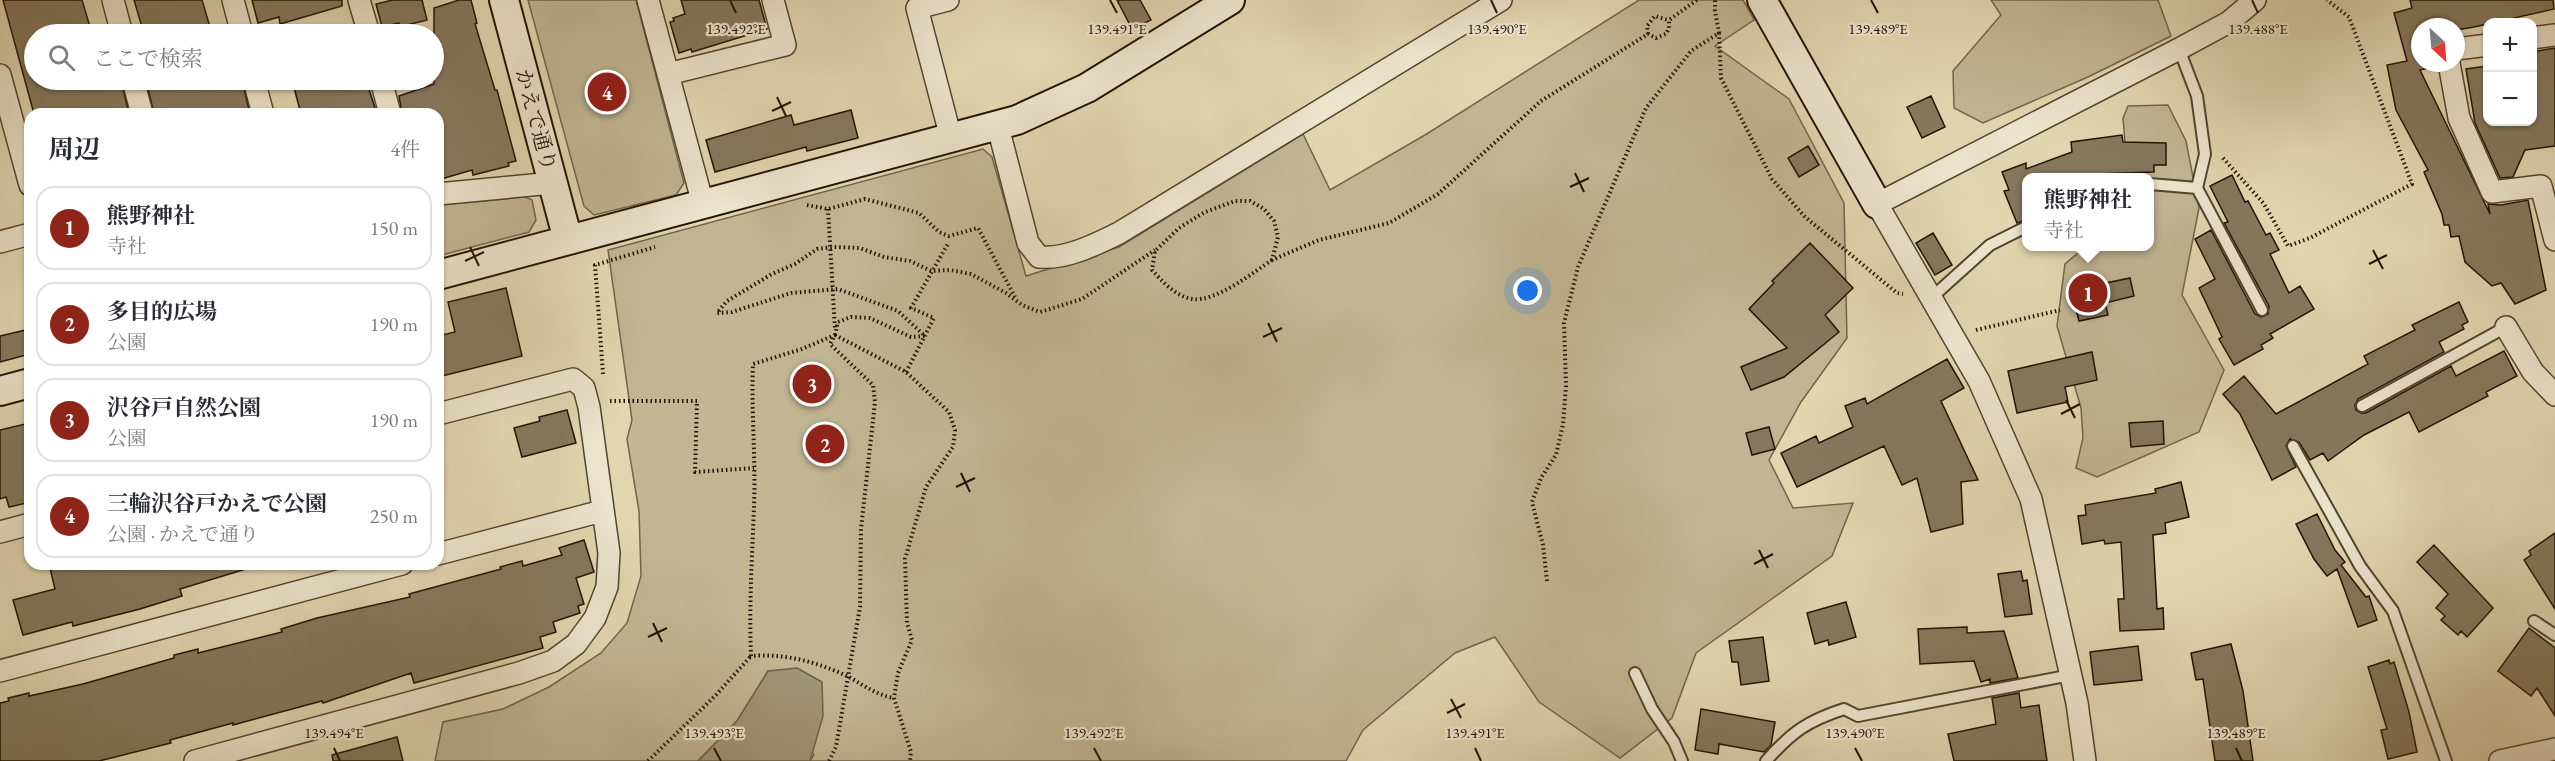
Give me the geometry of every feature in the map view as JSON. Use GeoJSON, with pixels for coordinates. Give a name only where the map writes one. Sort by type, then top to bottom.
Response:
{"type":"FeatureCollection","features":[{"type":"Feature","properties":{"kind":"street"},"geometry":{"type":"LineString","coordinates":[[113,0],[119,24]]}},
{"type":"Feature","properties":{"kind":"street"},"geometry":{"type":"LineString","coordinates":[[233,0],[239,24]]}},
{"type":"Feature","properties":{"kind":"street"},"geometry":{"type":"LineString","coordinates":[[359,0],[366,24]]}},
{"type":"Feature","properties":{"kind":"street","name":"かえで通り"},"geometry":{"type":"LineString","coordinates":[[504,0],[568,240]]}},
{"type":"Feature","properties":{"kind":"street"},"geometry":{"type":"LineString","coordinates":[[648,0],[703,204]]}},
{"type":"Feature","properties":{"kind":"street"},"geometry":{"type":"LineString","coordinates":[[668,74],[785,45],[773,0]]}},
{"type":"Feature","properties":{"kind":"street"},"geometry":{"type":"LineString","coordinates":[[948,0],[917,8],[951,138]]}},
{"type":"Feature","properties":{"kind":"street"},"geometry":{"type":"LineString","coordinates":[[444,272],[998,127],[1087,88],[1230,0]]}},
{"type":"Feature","properties":{"kind":"street"},"geometry":{"type":"LineString","coordinates":[[998,127],[1028,243],[1039,257],[1049,258],[1097,244],[1119,233],[1501,0]]}},
{"type":"Feature","properties":{"kind":"street"},"geometry":{"type":"LineString","coordinates":[[1761,0],[1930,299],[1979,381],[2031,500],[2071,675],[2085,761]]}},
{"type":"Feature","properties":{"kind":"street"},"geometry":{"type":"LineString","coordinates":[[1877,204],[2180,49],[2229,22],[2255,0]]}},
{"type":"Feature","properties":{"kind":"street"},"geometry":{"type":"LineString","coordinates":[[2537,37],[2555,35]]}},
{"type":"Feature","properties":{"kind":"street"},"geometry":{"type":"LineString","coordinates":[[2465,48],[2483,46]]}},
{"type":"Feature","properties":{"kind":"street"},"geometry":{"type":"LineString","coordinates":[[2451,72],[2459,118],[2492,192],[2541,186],[2555,240]]}},
{"type":"Feature","properties":{"kind":"street"},"geometry":{"type":"LineString","coordinates":[[0,75],[3,104],[24,167]]}},
{"type":"Feature","properties":{"kind":"street"},"geometry":{"type":"LineString","coordinates":[[136,90],[140,108]]}},
{"type":"Feature","properties":{"kind":"street"},"geometry":{"type":"LineString","coordinates":[[257,90],[261,108]]}},
{"type":"Feature","properties":{"kind":"street"},"geometry":{"type":"LineString","coordinates":[[384,90],[388,108]]}},
{"type":"Feature","properties":{"kind":"street"},"geometry":{"type":"LineString","coordinates":[[444,193],[553,183]]}},
{"type":"Feature","properties":{"kind":"street"},"geometry":{"type":"LineString","coordinates":[[0,242],[24,236]]}},
{"type":"Feature","properties":{"kind":"street"},"geometry":{"type":"LineString","coordinates":[[2506,327],[2534,372],[2555,395]]}},
{"type":"Feature","properties":{"kind":"street"},"geometry":{"type":"LineString","coordinates":[[195,761],[519,673],[552,661],[576,644],[595,618],[607,587],[609,553],[589,407],[584,388],[573,379],[444,412]]}},
{"type":"Feature","properties":{"kind":"street"},"geometry":{"type":"LineString","coordinates":[[0,391],[24,385]]}},
{"type":"Feature","properties":{"kind":"street"},"geometry":{"type":"LineString","coordinates":[[444,552],[602,511]]}},
{"type":"Feature","properties":{"kind":"street"},"geometry":{"type":"LineString","coordinates":[[0,532],[24,526]]}},
{"type":"Feature","properties":{"kind":"street"},"geometry":{"type":"LineString","coordinates":[[0,671],[379,570]]}},
{"type":"Feature","properties":{"kind":"street"},"geometry":{"type":"LineString","coordinates":[[2500,761],[2555,749]]}},
{"type":"Feature","properties":{"kind":"lane"},"geometry":{"type":"LineString","coordinates":[[2180,49],[2198,96],[2205,154],[2197,188],[2262,310]]}},
{"type":"Feature","properties":{"kind":"lane"},"geometry":{"type":"LineString","coordinates":[[2154,184],[2197,188]]}},
{"type":"Feature","properties":{"kind":"lane"},"geometry":{"type":"LineString","coordinates":[[1930,299],[1990,245],[2022,228]]}},
{"type":"Feature","properties":{"kind":"lane"},"geometry":{"type":"LineString","coordinates":[[2362,406],[2506,327]]}},
{"type":"Feature","properties":{"kind":"lane"},"geometry":{"type":"LineString","coordinates":[[2293,446],[2360,566],[2392,611],[2446,761]]}},
{"type":"Feature","properties":{"kind":"lane"},"geometry":{"type":"LineString","coordinates":[[2535,621],[2555,634]]}},
{"type":"Feature","properties":{"kind":"lane"},"geometry":{"type":"LineString","coordinates":[[1635,673],[1652,709],[1674,742],[1682,761]]}},
{"type":"Feature","properties":{"kind":"lane"},"geometry":{"type":"LineString","coordinates":[[1766,761],[1787,738],[1816,718],[1844,709],[1858,716],[2071,675]]}},
{"type":"Feature","properties":{"kind":"path"},"geometry":{"type":"LineString","coordinates":[[1669,20],[1697,0]]}},
{"type":"Feature","properties":{"kind":"path"},"geometry":{"type":"LineString","coordinates":[[1715,0],[1721,78],[1772,178],[1804,216],[1897,293],[1930,299]]}},
{"type":"Feature","properties":{"kind":"path"},"geometry":{"type":"LineString","coordinates":[[2205,154],[2222,157],[2233,168],[2264,204],[2288,246],[2310,238],[2412,184],[2349,17],[2327,0]]}},
{"type":"Feature","properties":{"kind":"path"},"geometry":{"type":"LineString","coordinates":[[1648,34],[1647,26],[1655,16],[1669,20]]}},
{"type":"Feature","properties":{"kind":"path"},"geometry":{"type":"LineString","coordinates":[[1648,34],[1656,38],[1666,34],[1669,20]]}},
{"type":"Feature","properties":{"kind":"path"},"geometry":{"type":"LineString","coordinates":[[1547,580],[1543,545],[1532,502],[1541,478],[1556,455],[1563,424],[1566,386],[1564,322],[1578,267],[1646,108],[1691,51],[1719,33]]}},
{"type":"Feature","properties":{"kind":"path"},"geometry":{"type":"LineString","coordinates":[[1272,260],[1278,237],[1274,221],[1264,209],[1250,201],[1235,201],[1220,205],[1179,228],[1155,251],[1152,270],[1169,288],[1193,299],[1217,294],[1272,260],[1319,240],[1389,223],[1438,194],[1540,101],[1648,34]]}},
{"type":"Feature","properties":{"kind":"path"},"geometry":{"type":"LineString","coordinates":[[804,205],[828,209],[865,199],[919,213],[939,232],[949,236],[978,228],[1016,299]]}},
{"type":"Feature","properties":{"kind":"path"},"geometry":{"type":"LineString","coordinates":[[828,209],[835,335]]}},
{"type":"Feature","properties":{"kind":"path"},"geometry":{"type":"LineString","coordinates":[[906,372],[934,318],[911,308],[949,242]]}},
{"type":"Feature","properties":{"kind":"path"},"geometry":{"type":"LineString","coordinates":[[925,336],[898,311],[838,289],[791,293],[732,312],[717,313],[727,301],[772,274],[795,264],[817,249],[829,248],[860,248],[884,257],[910,261],[931,272],[950,270],[971,274],[1016,299],[1022,305],[1040,312],[1082,300],[1165,242]]}},
{"type":"Feature","properties":{"kind":"path"},"geometry":{"type":"LineString","coordinates":[[605,384],[595,265],[656,247]]}},
{"type":"Feature","properties":{"kind":"path"},"geometry":{"type":"LineString","coordinates":[[1952,336],[2060,310]]}},
{"type":"Feature","properties":{"kind":"path"},"geometry":{"type":"LineString","coordinates":[[829,761],[836,747],[860,607],[861,529],[875,402],[873,386],[830,344],[838,322],[851,317],[870,318],[910,337],[925,336]]}},
{"type":"Feature","properties":{"kind":"path"},"geometry":{"type":"LineString","coordinates":[[835,335],[906,372],[949,412],[955,430],[953,447],[926,487],[905,559],[907,623],[912,640],[898,673],[894,698],[911,752],[910,761]]}},
{"type":"Feature","properties":{"kind":"path"},"geometry":{"type":"LineString","coordinates":[[648,761],[715,696],[751,656],[749,564],[754,468],[753,364],[802,349],[835,335]]}},
{"type":"Feature","properties":{"kind":"path"},"geometry":{"type":"LineString","coordinates":[[607,393],[609,401],[697,400],[695,472],[754,468]]}},
{"type":"Feature","properties":{"kind":"path"},"geometry":{"type":"LineString","coordinates":[[751,656],[815,662],[883,696],[894,698]]}},
{"type":"Feature","properties":{"kind":"shaded area"},"geometry":{"type":"Polygon","coordinates":[[[528,0],[636,0],[684,183],[676,195],[594,215],[584,206],[528,0]]]}},
{"type":"Feature","properties":{"kind":"shaded area"},"geometry":{"type":"Polygon","coordinates":[[[1639,0],[1743,0],[1754,20],[1715,46],[1789,99],[1844,203],[1847,338],[1801,402],[1769,460],[1793,508],[1853,503],[1832,556],[1696,653],[1672,718],[1620,758],[1539,702],[1495,637],[1455,653],[1363,730],[1346,761],[810,761],[814,755],[768,671],[737,721],[698,761],[435,761],[443,722],[503,709],[549,687],[601,653],[627,623],[641,576],[639,511],[627,439],[632,420],[608,250],[983,149],[992,157],[1026,276],[1119,247],[1303,134],[1330,190],[1425,135],[1639,0]]]}},
{"type":"Feature","properties":{"kind":"shaded area"},"geometry":{"type":"Polygon","coordinates":[[[1991,0],[2158,0],[2171,36],[2088,77],[1983,123],[1954,108],[1953,71],[2001,15],[1991,0]]]}},
{"type":"Feature","properties":{"kind":"shaded area"},"geometry":{"type":"Polygon","coordinates":[[[2168,105],[2186,141],[2199,208],[2182,295],[2224,370],[2199,432],[2097,477],[2076,468],[2083,438],[2081,408],[2057,326],[2065,264],[2080,251],[2154,251],[2154,173],[2128,173],[2123,118],[2128,106],[2168,105]]]}},
{"type":"Feature","properties":{"kind":"shaded area"},"geometry":{"type":"Polygon","coordinates":[[[525,197],[532,200],[536,220],[529,232],[444,254],[444,204],[525,197]]]}},
{"type":"Feature","properties":{"kind":"shaded area"},"geometry":{"type":"Polygon","coordinates":[[[797,668],[822,682],[823,716],[810,761],[698,761],[737,721],[768,671],[797,668]]]}},
{"type":"Feature","properties":{"kind":"building"},"geometry":{"type":"Polygon","coordinates":[[[3,0],[82,0],[89,24],[24,24],[24,77],[3,0]]]}},
{"type":"Feature","properties":{"kind":"building"},"geometry":{"type":"Polygon","coordinates":[[[134,0],[202,0],[209,24],[141,24],[134,0]]]}},
{"type":"Feature","properties":{"kind":"building"},"geometry":{"type":"Polygon","coordinates":[[[252,0],[342,0],[342,6],[280,24],[279,17],[258,23],[252,0]]]}},
{"type":"Feature","properties":{"kind":"building"},"geometry":{"type":"Polygon","coordinates":[[[393,0],[422,0],[427,20],[411,24],[381,24],[376,4],[393,0]]]}},
{"type":"Feature","properties":{"kind":"building"},"geometry":{"type":"Polygon","coordinates":[[[459,0],[471,0],[477,23],[475,24],[495,90],[497,90],[516,161],[508,163],[509,166],[473,175],[472,170],[444,178],[444,108],[401,108],[399,96],[416,90],[444,90],[444,24],[434,24],[434,8],[459,0]]]}},
{"type":"Feature","properties":{"kind":"building"},"geometry":{"type":"Polygon","coordinates":[[[681,0],[759,0],[767,29],[692,52],[691,49],[679,53],[670,22],[674,21],[673,18],[685,14],[681,0]]]}},
{"type":"Feature","properties":{"kind":"building"},"geometry":{"type":"Polygon","coordinates":[[[1117,0],[1140,0],[1151,20],[1132,29],[1117,0]]]}},
{"type":"Feature","properties":{"kind":"building"},"geometry":{"type":"Polygon","coordinates":[[[2410,0],[2553,0],[2554,9],[2514,18],[2483,18],[2483,25],[2465,28],[2465,18],[2411,18],[2411,72],[2421,72],[2490,214],[2488,204],[2501,205],[2528,200],[2546,290],[2515,304],[2501,283],[2492,286],[2465,262],[2459,236],[2451,237],[2449,225],[2444,225],[2442,214],[2424,172],[2428,170],[2396,110],[2387,65],[2407,61],[2394,13],[2412,8],[2410,0]]]}},
{"type":"Feature","properties":{"kind":"building"},"geometry":{"type":"Polygon","coordinates":[[[2555,48],[2555,146],[2525,150],[2513,177],[2500,178],[2475,123],[2466,69],[2483,67],[2483,126],[2537,126],[2537,51],[2555,48]]]}},
{"type":"Feature","properties":{"kind":"building"},"geometry":{"type":"Polygon","coordinates":[[[27,90],[123,90],[128,108],[32,108],[27,90]]]}},
{"type":"Feature","properties":{"kind":"building"},"geometry":{"type":"Polygon","coordinates":[[[148,90],[244,90],[249,108],[153,108],[148,90]]]}},
{"type":"Feature","properties":{"kind":"building"},"geometry":{"type":"Polygon","coordinates":[[[295,90],[369,90],[375,108],[299,108],[295,90]]]}},
{"type":"Feature","properties":{"kind":"building"},"geometry":{"type":"Polygon","coordinates":[[[1931,96],[1945,127],[1922,138],[1907,107],[1931,96]]]}},
{"type":"Feature","properties":{"kind":"building"},"geometry":{"type":"Polygon","coordinates":[[[851,110],[858,138],[807,151],[806,147],[715,172],[706,140],[791,115],[794,125],[851,110]]]}},
{"type":"Feature","properties":{"kind":"building"},"geometry":{"type":"Polygon","coordinates":[[[2122,135],[2123,142],[2166,143],[2166,165],[2154,165],[2154,172],[2022,173],[2022,221],[2017,223],[2004,191],[2009,190],[2002,172],[2026,163],[2026,169],[2072,152],[2071,142],[2122,135]]]}},
{"type":"Feature","properties":{"kind":"building"},"geometry":{"type":"Polygon","coordinates":[[[1808,146],[1819,165],[1799,177],[1788,158],[1808,146]]]}},
{"type":"Feature","properties":{"kind":"building"},"geometry":{"type":"Polygon","coordinates":[[[2232,175],[2245,202],[2248,201],[2266,235],[2270,233],[2279,250],[2270,254],[2289,293],[2300,286],[2314,309],[2270,334],[2273,338],[2261,345],[2263,349],[2234,365],[2219,339],[2222,337],[2199,288],[2215,279],[2195,239],[2211,230],[2255,314],[2261,317],[2268,314],[2269,306],[2224,223],[2228,222],[2210,186],[2232,175]]]}},
{"type":"Feature","properties":{"kind":"building"},"geometry":{"type":"Polygon","coordinates":[[[1933,233],[1952,265],[1935,275],[1916,243],[1933,233]]]}},
{"type":"Feature","properties":{"kind":"building"},"geometry":{"type":"Polygon","coordinates":[[[1810,243],[1853,288],[1825,315],[1839,332],[1784,377],[1751,390],[1741,367],[1787,348],[1749,309],[1774,283],[1772,281],[1810,243]]]}},
{"type":"Feature","properties":{"kind":"building"},"geometry":{"type":"Polygon","coordinates":[[[2099,275],[2101,284],[2130,278],[2134,296],[2105,303],[2108,315],[2079,321],[2069,282],[2099,275]]]}},
{"type":"Feature","properties":{"kind":"building"},"geometry":{"type":"Polygon","coordinates":[[[506,288],[522,356],[444,376],[444,335],[455,332],[448,302],[506,288]]]}},
{"type":"Feature","properties":{"kind":"building"},"geometry":{"type":"Polygon","coordinates":[[[2459,302],[2468,322],[2462,325],[2464,329],[2439,342],[2444,352],[2358,399],[2355,405],[2356,410],[2366,413],[2451,366],[2456,376],[2504,351],[2517,376],[2486,392],[2488,396],[2419,432],[2409,412],[2364,435],[2328,461],[2323,453],[2310,460],[2299,442],[2290,439],[2286,446],[2296,467],[2272,480],[2240,414],[2223,394],[2244,376],[2276,414],[2368,364],[2364,356],[2415,330],[2412,325],[2459,302]]]}},
{"type":"Feature","properties":{"kind":"building"},"geometry":{"type":"Polygon","coordinates":[[[24,330],[24,356],[0,362],[0,336],[24,330]]]}},
{"type":"Feature","properties":{"kind":"building"},"geometry":{"type":"Polygon","coordinates":[[[2092,352],[2097,380],[2065,387],[2068,402],[2017,413],[2008,371],[2092,352]]]}},
{"type":"Feature","properties":{"kind":"building"},"geometry":{"type":"Polygon","coordinates":[[[1947,359],[1964,388],[1941,401],[1978,480],[1961,482],[1963,524],[1931,532],[1917,478],[1902,485],[1884,446],[1797,487],[1781,453],[1816,436],[1819,443],[1853,427],[1845,406],[1865,398],[1867,404],[1947,359]]]}},
{"type":"Feature","properties":{"kind":"building"},"geometry":{"type":"Polygon","coordinates":[[[567,410],[576,443],[522,457],[514,428],[540,421],[539,417],[567,410]]]}},
{"type":"Feature","properties":{"kind":"building"},"geometry":{"type":"Polygon","coordinates":[[[2163,421],[2164,444],[2131,447],[2129,423],[2163,421]]]}},
{"type":"Feature","properties":{"kind":"building"},"geometry":{"type":"Polygon","coordinates":[[[24,424],[24,504],[9,507],[6,497],[0,499],[0,430],[24,424]]]}},
{"type":"Feature","properties":{"kind":"building"},"geometry":{"type":"Polygon","coordinates":[[[1769,427],[1775,449],[1752,455],[1746,433],[1769,427]]]}},
{"type":"Feature","properties":{"kind":"building"},"geometry":{"type":"Polygon","coordinates":[[[2181,482],[2189,517],[2165,523],[2166,533],[2153,535],[2157,609],[2163,608],[2164,629],[2120,631],[2118,599],[2124,599],[2121,542],[2105,544],[2104,540],[2082,544],[2078,516],[2086,515],[2085,505],[2156,493],[2155,489],[2181,482]]]}},
{"type":"Feature","properties":{"kind":"building"},"geometry":{"type":"Polygon","coordinates":[[[2317,514],[2335,550],[2345,562],[2341,565],[2366,597],[2369,596],[2377,620],[2358,627],[2337,569],[2327,576],[2314,559],[2296,524],[2317,514]]]}},
{"type":"Feature","properties":{"kind":"building"},"geometry":{"type":"Polygon","coordinates":[[[2555,533],[2555,609],[2524,560],[2531,555],[2529,551],[2555,533]]]}},
{"type":"Feature","properties":{"kind":"building"},"geometry":{"type":"Polygon","coordinates":[[[584,540],[594,572],[576,578],[584,604],[578,606],[580,613],[553,622],[556,632],[540,637],[543,648],[414,683],[411,673],[323,703],[322,701],[233,725],[233,723],[170,740],[171,743],[99,761],[0,761],[0,703],[9,701],[8,698],[29,693],[29,696],[83,684],[174,658],[174,655],[198,649],[198,653],[282,632],[281,629],[317,618],[410,597],[409,594],[501,569],[500,567],[522,561],[523,566],[562,555],[559,548],[584,540]]]}},
{"type":"Feature","properties":{"kind":"building"},"geometry":{"type":"Polygon","coordinates":[[[2434,545],[2493,608],[2467,637],[2461,631],[2458,635],[2441,620],[2445,616],[2436,608],[2448,594],[2417,562],[2434,545]]]}},
{"type":"Feature","properties":{"kind":"building"},"geometry":{"type":"Polygon","coordinates":[[[50,570],[243,570],[180,589],[182,596],[140,609],[73,626],[72,622],[23,635],[13,600],[55,589],[50,570]]]}},
{"type":"Feature","properties":{"kind":"building"},"geometry":{"type":"Polygon","coordinates":[[[2021,571],[2023,581],[2027,580],[2032,614],[2005,617],[1998,574],[2021,571]]]}},
{"type":"Feature","properties":{"kind":"building"},"geometry":{"type":"Polygon","coordinates":[[[1846,602],[1856,637],[1829,645],[1828,640],[1815,644],[1807,613],[1846,602]]]}},
{"type":"Feature","properties":{"kind":"building"},"geometry":{"type":"Polygon","coordinates":[[[1967,627],[1967,633],[2004,631],[2018,678],[1990,683],[1990,679],[1981,682],[1974,661],[1920,664],[1918,629],[1967,627]]]}},
{"type":"Feature","properties":{"kind":"building"},"geometry":{"type":"Polygon","coordinates":[[[2529,628],[2555,648],[2555,716],[2537,688],[2531,696],[2498,671],[2529,628]]]}},
{"type":"Feature","properties":{"kind":"building"},"geometry":{"type":"Polygon","coordinates":[[[1763,637],[1769,681],[1741,685],[1738,662],[1732,662],[1729,641],[1763,637]]]}},
{"type":"Feature","properties":{"kind":"building"},"geometry":{"type":"Polygon","coordinates":[[[2231,644],[2243,691],[2253,761],[2215,761],[2203,679],[2196,680],[2191,653],[2231,644]]]}},
{"type":"Feature","properties":{"kind":"building"},"geometry":{"type":"Polygon","coordinates":[[[2138,646],[2142,680],[2094,685],[2090,652],[2138,646]]]}},
{"type":"Feature","properties":{"kind":"building"},"geometry":{"type":"Polygon","coordinates":[[[2389,660],[2390,664],[2394,662],[2409,712],[2417,752],[2388,759],[2381,730],[2387,729],[2368,667],[2389,660]]]}},
{"type":"Feature","properties":{"kind":"building"},"geometry":{"type":"Polygon","coordinates":[[[2019,693],[2021,708],[2039,705],[2047,761],[1954,761],[1948,734],[1996,724],[1992,698],[2019,693]]]}},
{"type":"Feature","properties":{"kind":"building"},"geometry":{"type":"Polygon","coordinates":[[[1701,709],[1775,722],[1771,745],[1764,752],[1719,744],[1718,754],[1695,750],[1701,709]]]}},
{"type":"Feature","properties":{"kind":"building"},"geometry":{"type":"Polygon","coordinates":[[[397,737],[403,761],[333,761],[332,755],[397,737]]]}},
{"type":"Feature","properties":{"kind":"place","name":"三輪沢谷戸かえで公園"},"geometry":{"type":"Point","coordinates":[607,92]}},
{"type":"Feature","properties":{"kind":"place","name":"熊野神社"},"geometry":{"type":"Point","coordinates":[2088,293]}},
{"type":"Feature","properties":{"kind":"place","name":"沢谷戸自然公園"},"geometry":{"type":"Point","coordinates":[812,384]}},
{"type":"Feature","properties":{"kind":"place","name":"多目的広場"},"geometry":{"type":"Point","coordinates":[825,444]}}]}
